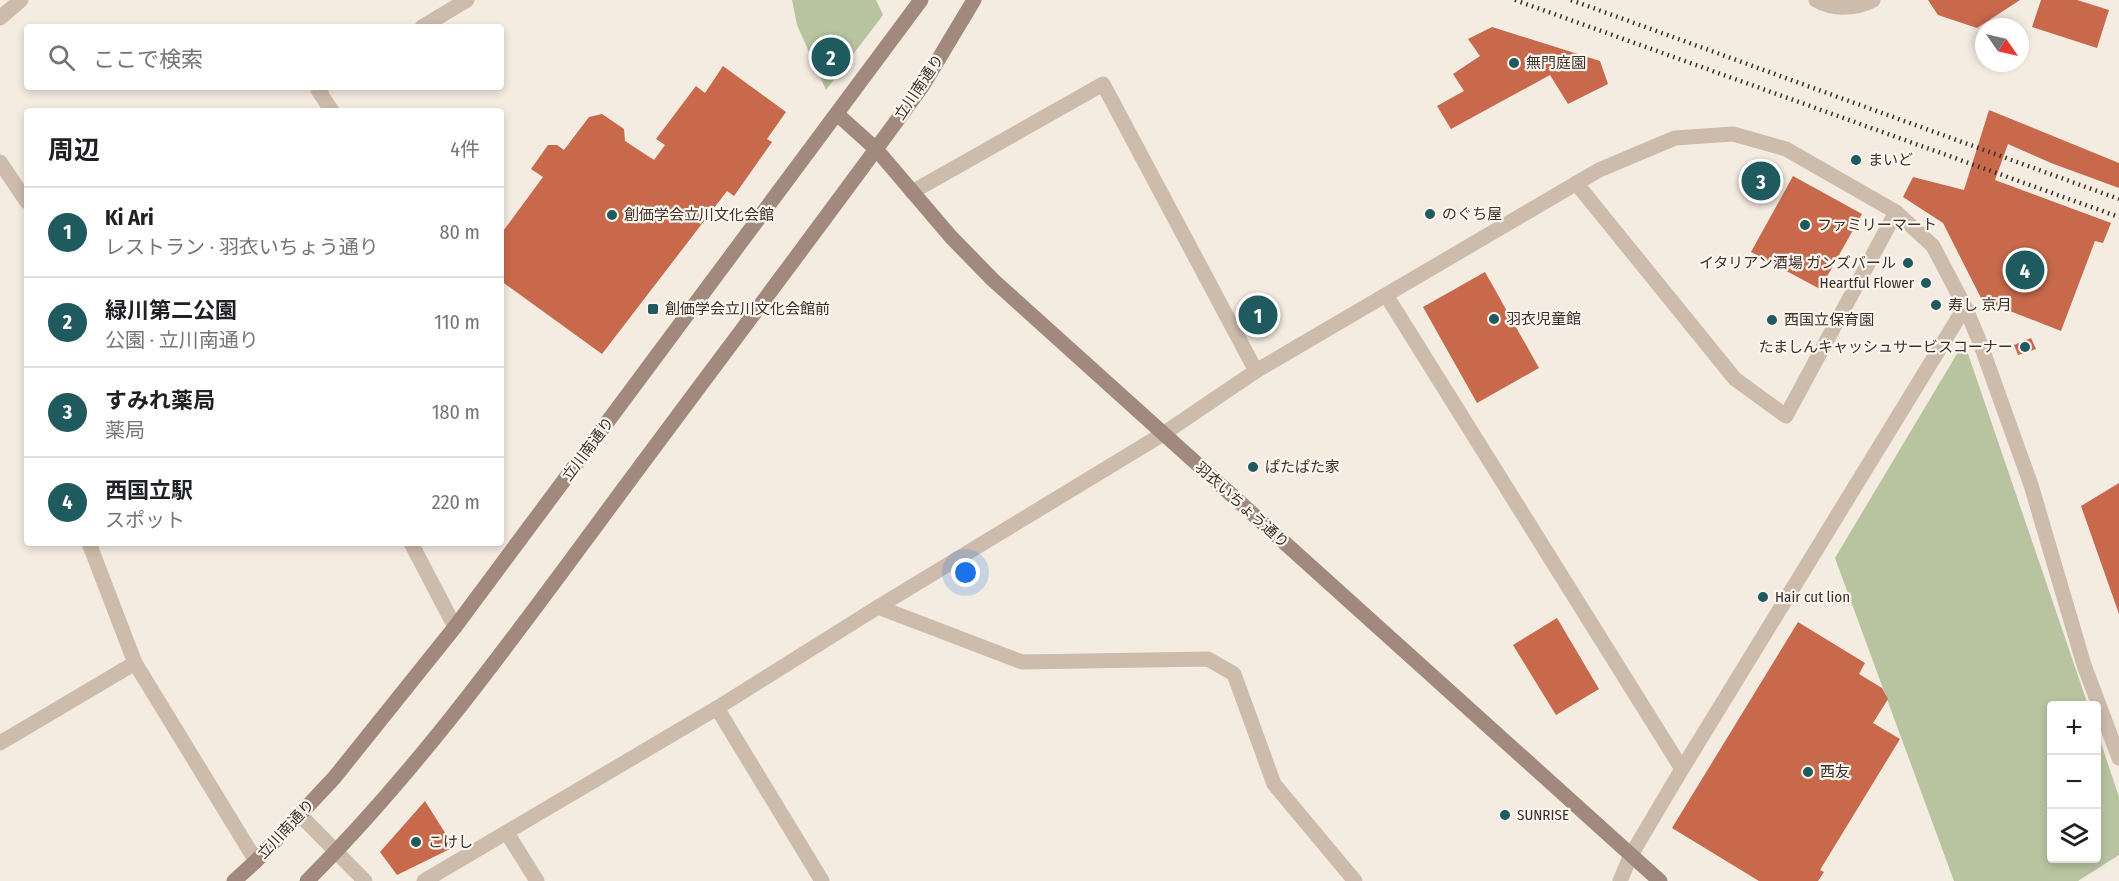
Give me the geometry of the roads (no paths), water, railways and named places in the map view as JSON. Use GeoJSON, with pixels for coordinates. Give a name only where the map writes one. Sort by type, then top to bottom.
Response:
{"type":"FeatureCollection","features":[{"type":"Feature","properties":{"kind":"street"},"geometry":{"type":"LineString","coordinates":[[0,18],[21,0]]}},
{"type":"Feature","properties":{"kind":"street"},"geometry":{"type":"LineString","coordinates":[[427,24],[467,0]]}},
{"type":"Feature","properties":{"kind":"street","name":"立川南通り"},"geometry":{"type":"LineString","coordinates":[[234,881],[300,815],[364,742],[455,627],[921,0]]}},
{"type":"Feature","properties":{"kind":"street","name":"立川南通り"},"geometry":{"type":"LineString","coordinates":[[307,881],[336,852],[413,765],[497,659],[923,85],[974,0]]}},
{"type":"Feature","properties":{"kind":"street"},"geometry":{"type":"LineString","coordinates":[[1816,0],[1824,5],[1847,8],[1874,0]]}},
{"type":"Feature","properties":{"kind":"street"},"geometry":{"type":"LineString","coordinates":[[912,192],[1103,84],[1256,371]]}},
{"type":"Feature","properties":{"kind":"street"},"geometry":{"type":"LineString","coordinates":[[318,90],[330,108]]}},
{"type":"Feature","properties":{"kind":"street","name":"羽衣いちょう通り"},"geometry":{"type":"LineString","coordinates":[[837,114],[876,149],[951,237],[993,280],[1660,881]]}},
{"type":"Feature","properties":{"kind":"street"},"geometry":{"type":"LineString","coordinates":[[424,881],[717,708],[1163,434],[1256,371],[1599,170],[1675,138],[1733,134],[1786,149],[1896,212],[1933,246],[1965,307],[2031,484],[2084,665],[2119,758]]}},
{"type":"Feature","properties":{"kind":"street"},"geometry":{"type":"LineString","coordinates":[[0,162],[24,198]]}},
{"type":"Feature","properties":{"kind":"street"},"geometry":{"type":"LineString","coordinates":[[1576,183],[1734,380],[1786,416],[1896,212]]}},
{"type":"Feature","properties":{"kind":"street"},"geometry":{"type":"LineString","coordinates":[[1386,295],[1682,769]]}},
{"type":"Feature","properties":{"kind":"street"},"geometry":{"type":"LineString","coordinates":[[1620,881],[1631,855],[1682,769],[1965,307]]}},
{"type":"Feature","properties":{"kind":"street"},"geometry":{"type":"LineString","coordinates":[[90,546],[135,663],[256,861]]}},
{"type":"Feature","properties":{"kind":"street"},"geometry":{"type":"LineString","coordinates":[[413,546],[455,627]]}},
{"type":"Feature","properties":{"kind":"street"},"geometry":{"type":"LineString","coordinates":[[878,607],[1022,662],[1208,659],[1226,669],[1234,675],[1274,784],[1355,881]]}},
{"type":"Feature","properties":{"kind":"street"},"geometry":{"type":"LineString","coordinates":[[0,743],[135,663]]}},
{"type":"Feature","properties":{"kind":"street"},"geometry":{"type":"LineString","coordinates":[[717,708],[822,881]]}},
{"type":"Feature","properties":{"kind":"street"},"geometry":{"type":"LineString","coordinates":[[300,815],[365,881]]}},
{"type":"Feature","properties":{"kind":"street"},"geometry":{"type":"LineString","coordinates":[[507,833],[537,881]]}},
{"type":"Feature","properties":{"kind":"railway"},"geometry":{"type":"LineString","coordinates":[[1515,0],[2119,217]]}},
{"type":"Feature","properties":{"kind":"railway"},"geometry":{"type":"LineString","coordinates":[[1571,0],[2119,199]]}},
{"type":"Feature","properties":{"kind":"place","name":"緑川第二公園"},"geometry":{"type":"Point","coordinates":[831,57]}},
{"type":"Feature","properties":{"kind":"place","name":"無門庭園"},"geometry":{"type":"Point","coordinates":[1514,63]}},
{"type":"Feature","properties":{"kind":"place","name":"まいど"},"geometry":{"type":"Point","coordinates":[1856,160]}},
{"type":"Feature","properties":{"kind":"place","name":"すみれ薬局"},"geometry":{"type":"Point","coordinates":[1761,181]}},
{"type":"Feature","properties":{"kind":"place","name":"のぐち屋"},"geometry":{"type":"Point","coordinates":[1430,214]}},
{"type":"Feature","properties":{"kind":"place","name":"創価学会立川文化会館"},"geometry":{"type":"Point","coordinates":[612,215]}},
{"type":"Feature","properties":{"kind":"place","name":"ファミリーマート"},"geometry":{"type":"Point","coordinates":[1805,225]}},
{"type":"Feature","properties":{"kind":"place","name":"イタリアン酒場 ガンズバール"},"geometry":{"type":"Point","coordinates":[1908,263]}},
{"type":"Feature","properties":{"kind":"place","name":"西国立駅"},"geometry":{"type":"Point","coordinates":[2025,270]}},
{"type":"Feature","properties":{"kind":"place","name":"Heartful Flower"},"geometry":{"type":"Point","coordinates":[1926,283]}},
{"type":"Feature","properties":{"kind":"place","name":"寿し 京月"},"geometry":{"type":"Point","coordinates":[1936,305]}},
{"type":"Feature","properties":{"kind":"place","name":"創価学会立川文化会館前"},"geometry":{"type":"Point","coordinates":[653,309]}},
{"type":"Feature","properties":{"kind":"place","name":"Ki Ari"},"geometry":{"type":"Point","coordinates":[1258,315]}},
{"type":"Feature","properties":{"kind":"place","name":"羽衣児童館"},"geometry":{"type":"Point","coordinates":[1494,319]}},
{"type":"Feature","properties":{"kind":"place","name":"西国立保育園"},"geometry":{"type":"Point","coordinates":[1772,320]}},
{"type":"Feature","properties":{"kind":"place","name":"たましんキャッシュサービスコーナー"},"geometry":{"type":"Point","coordinates":[2025,347]}},
{"type":"Feature","properties":{"kind":"place","name":"ぱたぱた家"},"geometry":{"type":"Point","coordinates":[1253,467]}},
{"type":"Feature","properties":{"kind":"place","name":"Hair cut lion"},"geometry":{"type":"Point","coordinates":[1763,597]}},
{"type":"Feature","properties":{"kind":"place","name":"西友"},"geometry":{"type":"Point","coordinates":[1808,772]}},
{"type":"Feature","properties":{"kind":"place","name":"SUNRISE"},"geometry":{"type":"Point","coordinates":[1505,815]}},
{"type":"Feature","properties":{"kind":"place","name":"こけし"},"geometry":{"type":"Point","coordinates":[416,842]}}]}
